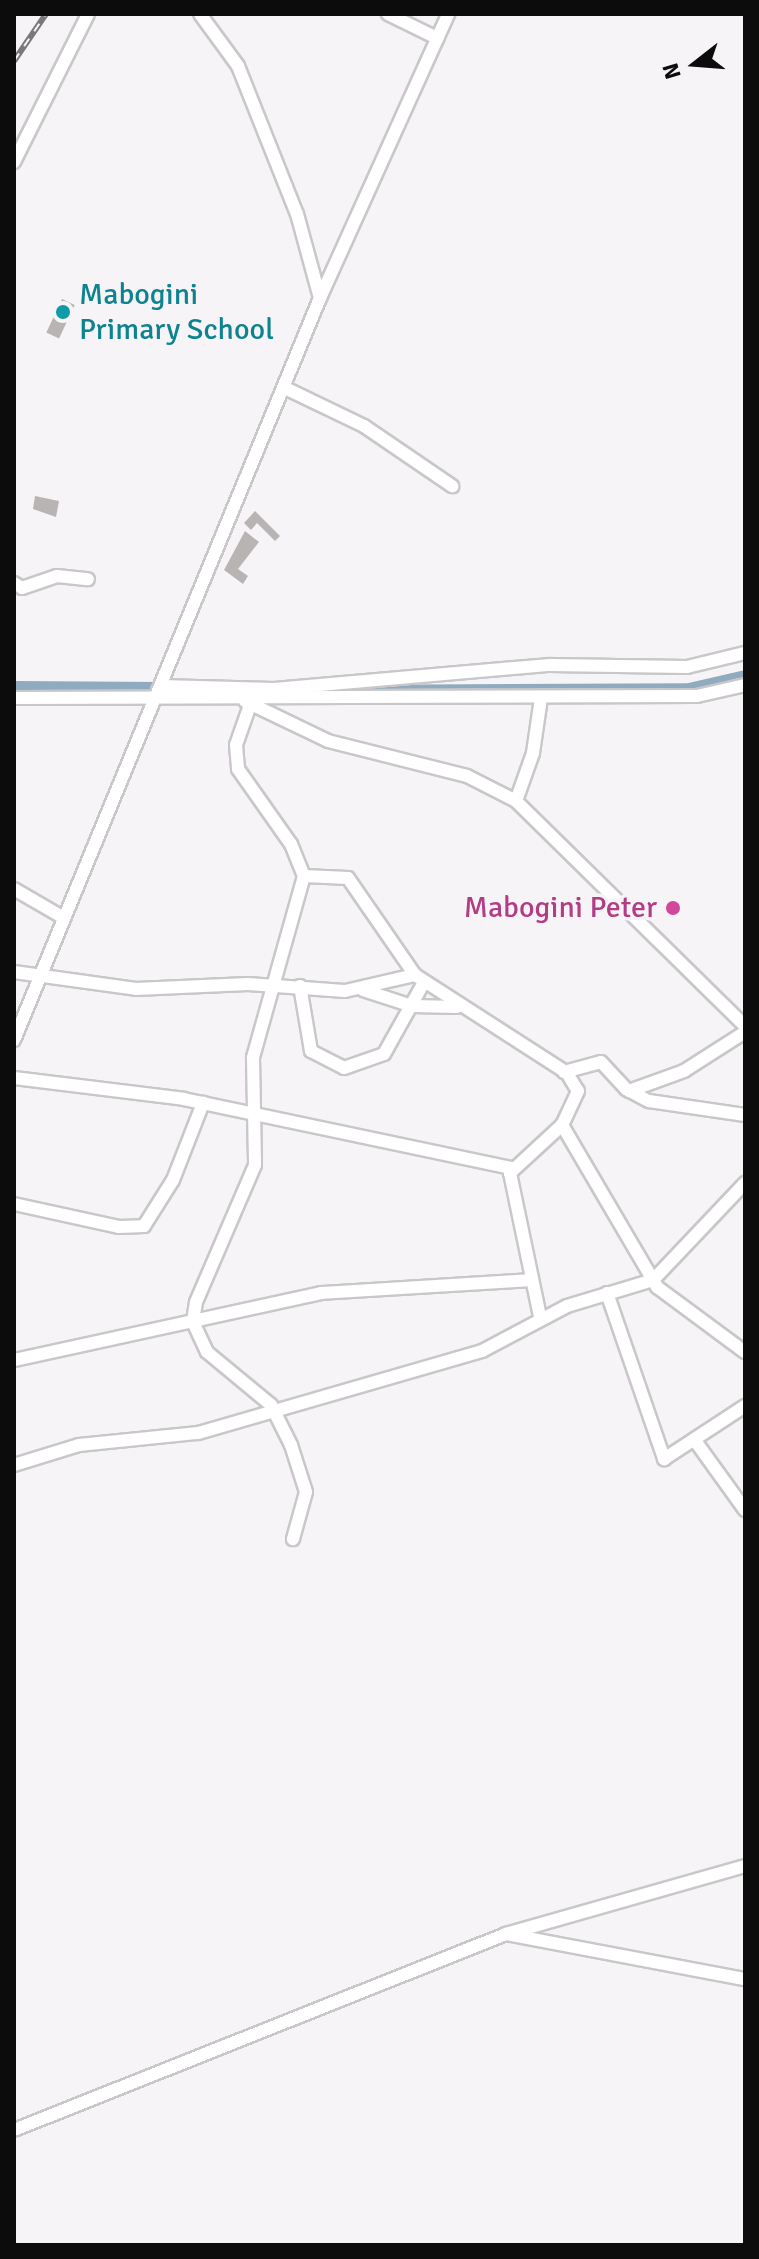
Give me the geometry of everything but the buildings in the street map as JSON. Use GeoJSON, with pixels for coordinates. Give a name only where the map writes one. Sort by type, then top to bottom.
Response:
{"type":"FeatureCollection","features":[{"type":"Feature","properties":{"kind":"street"},"geometry":{"type":"LineString","coordinates":[[14,162],[88,14]]}},
{"type":"Feature","properties":{"kind":"street"},"geometry":{"type":"LineString","coordinates":[[200,14],[238,66],[297,214],[320,298]]}},
{"type":"Feature","properties":{"kind":"street"},"geometry":{"type":"LineString","coordinates":[[388,14],[437,38]]}},
{"type":"Feature","properties":{"kind":"street"},"geometry":{"type":"LineString","coordinates":[[14,1040],[320,298],[448,14]]}},
{"type":"Feature","properties":{"kind":"street"},"geometry":{"type":"LineString","coordinates":[[285,388],[364,426],[452,486]]}},
{"type":"Feature","properties":{"kind":"street"},"geometry":{"type":"LineString","coordinates":[[14,583],[22,588],[57,576],[88,579]]}},
{"type":"Feature","properties":{"kind":"street"},"geometry":{"type":"LineString","coordinates":[[160,686],[274,689],[550,665],[687,667],[745,653]]}},
{"type":"Feature","properties":{"kind":"street"},"geometry":{"type":"LineString","coordinates":[[14,698],[247,703],[697,696],[745,685]]}},
{"type":"Feature","properties":{"kind":"street"},"geometry":{"type":"LineString","coordinates":[[516,801],[533,753],[541,698]]}},
{"type":"Feature","properties":{"kind":"street"},"geometry":{"type":"LineString","coordinates":[[247,703],[341,745],[486,782],[516,801],[745,1029],[684,1071],[629,1091]]}},
{"type":"Feature","properties":{"kind":"street"},"geometry":{"type":"LineString","coordinates":[[247,703],[236,745],[238,769],[291,844],[304,876],[277,985],[253,1058],[250,1115],[255,1165],[196,1302],[193,1322],[207,1352],[274,1409],[306,1492],[293,1539]]}},
{"type":"Feature","properties":{"kind":"street"},"geometry":{"type":"LineString","coordinates":[[304,876],[348,878],[420,979],[457,1007],[564,1072],[578,1088],[562,1125],[512,1168]]}},
{"type":"Feature","properties":{"kind":"street"},"geometry":{"type":"LineString","coordinates":[[14,889],[64,918]]}},
{"type":"Feature","properties":{"kind":"street"},"geometry":{"type":"LineString","coordinates":[[14,972],[136,989],[277,985],[361,990],[412,1006],[457,1007]]}},
{"type":"Feature","properties":{"kind":"street"},"geometry":{"type":"LineString","coordinates":[[361,990],[420,979]]}},
{"type":"Feature","properties":{"kind":"street"},"geometry":{"type":"LineString","coordinates":[[300,986],[311,1051],[344,1068],[384,1054],[412,1006],[420,979]]}},
{"type":"Feature","properties":{"kind":"street"},"geometry":{"type":"LineString","coordinates":[[564,1072],[601,1062],[629,1091],[659,1105],[745,1115]]}},
{"type":"Feature","properties":{"kind":"street"},"geometry":{"type":"LineString","coordinates":[[14,1078],[203,1103],[250,1115],[331,1126],[512,1168]]}},
{"type":"Feature","properties":{"kind":"street"},"geometry":{"type":"LineString","coordinates":[[14,1204],[119,1227],[144,1226],[173,1180],[203,1103]]}},
{"type":"Feature","properties":{"kind":"street"},"geometry":{"type":"LineString","coordinates":[[562,1125],[653,1280],[742,1344]]}},
{"type":"Feature","properties":{"kind":"street"},"geometry":{"type":"LineString","coordinates":[[512,1168],[540,1317]]}},
{"type":"Feature","properties":{"kind":"street"},"geometry":{"type":"LineString","coordinates":[[14,1465],[79,1445],[198,1433],[482,1351],[540,1317],[653,1280],[745,1183]]}},
{"type":"Feature","properties":{"kind":"street"},"geometry":{"type":"LineString","coordinates":[[14,1360],[321,1293],[531,1280]]}},
{"type":"Feature","properties":{"kind":"street"},"geometry":{"type":"LineString","coordinates":[[607,1293],[662,1456],[668,1460],[745,1406]]}},
{"type":"Feature","properties":{"kind":"street"},"geometry":{"type":"LineString","coordinates":[[696,1442],[745,1510]]}},
{"type":"Feature","properties":{"kind":"street"},"geometry":{"type":"LineString","coordinates":[[14,2130],[506,1934],[745,1866]]}},
{"type":"Feature","properties":{"kind":"street"},"geometry":{"type":"LineString","coordinates":[[506,1934],[745,1979]]}},
{"type":"Feature","properties":{"kind":"waterway"},"geometry":{"type":"LineString","coordinates":[[337,689],[689,687],[745,674]]}},
{"type":"Feature","properties":{"kind":"waterway"},"geometry":{"type":"LineString","coordinates":[[14,685],[163,686]]}},
{"type":"Feature","properties":{"kind":"railway"},"geometry":{"type":"LineString","coordinates":[[14,61],[46,14]]}},
{"type":"Feature","properties":{"kind":"place","name":"Mabogini Primary School"},"geometry":{"type":"Point","coordinates":[63,312]}},
{"type":"Feature","properties":{"kind":"place","name":"Mabogini Peter"},"geometry":{"type":"Point","coordinates":[673,908]}}]}
